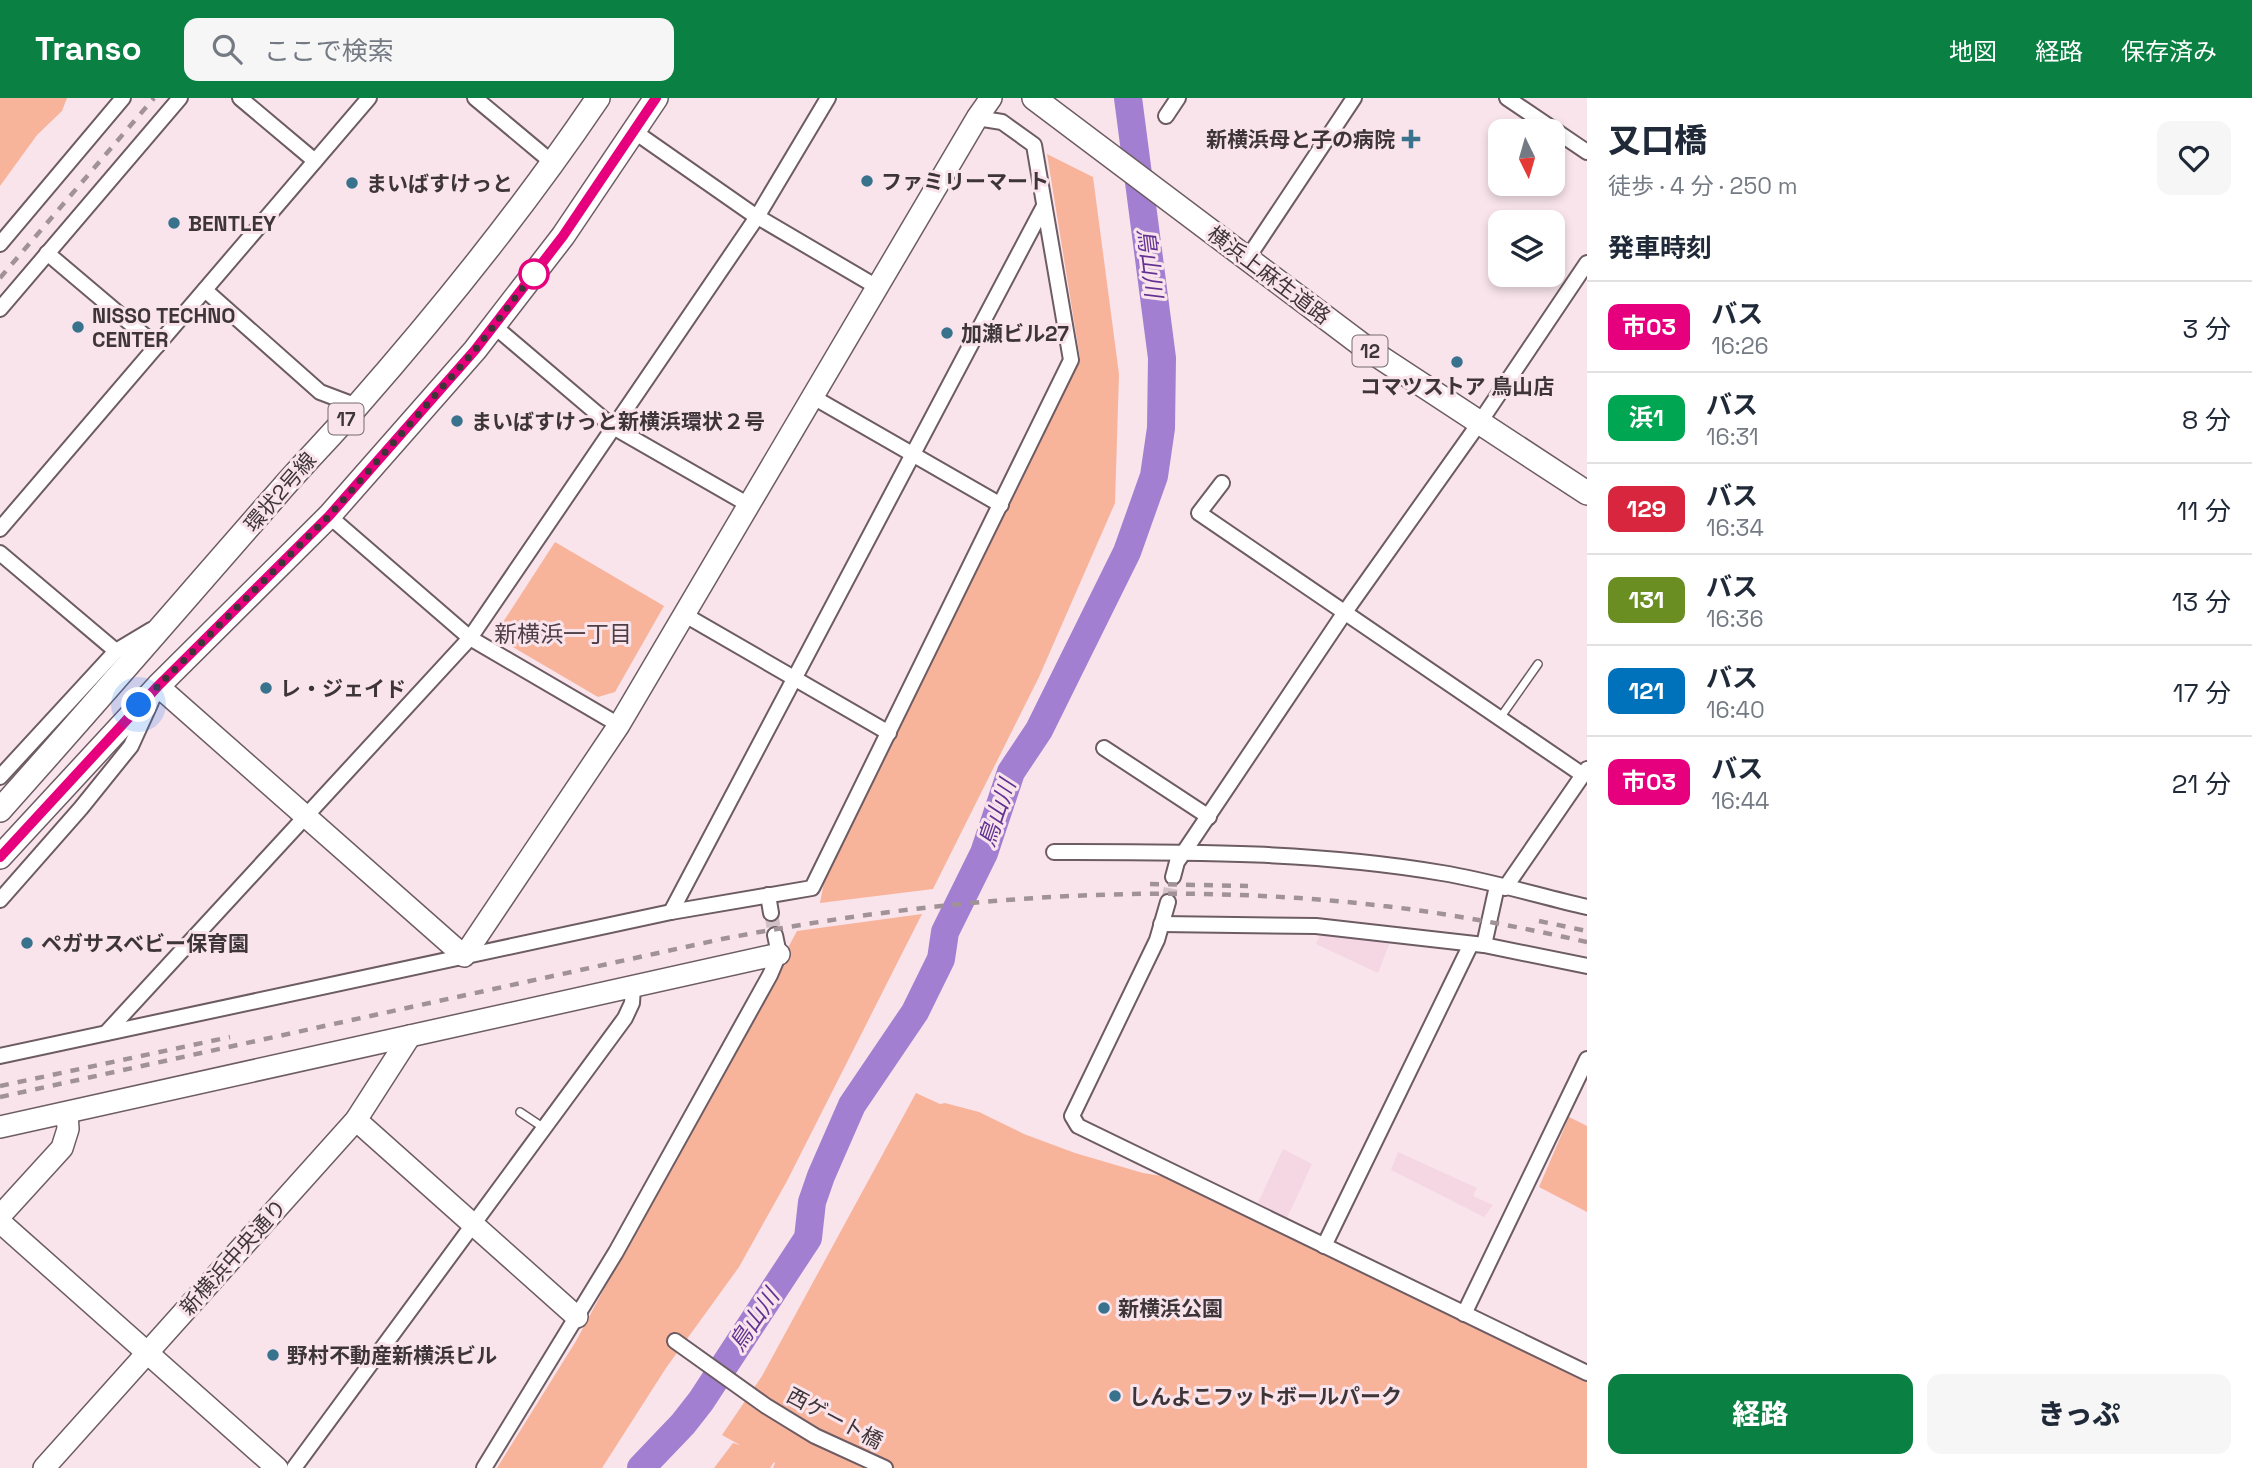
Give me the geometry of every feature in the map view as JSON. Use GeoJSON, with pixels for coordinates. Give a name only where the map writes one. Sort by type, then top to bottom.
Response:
{"type":"FeatureCollection","features":[{"type":"Feature","properties":{"kind":"main road","name":"環状2号線"},"geometry":{"type":"LineString","coordinates":[[0,810],[357,406],[458,286],[554,164],[598,98]]}},
{"type":"Feature","properties":{"kind":"main road","name":"17"},"geometry":{"type":"LineString","coordinates":[[0,857],[158,686],[329,516],[494,326],[563,236],[656,98]]}},
{"type":"Feature","properties":{"kind":"main road","name":"横浜上麻生道路"},"geometry":{"type":"LineString","coordinates":[[1034,98],[1366,348],[1587,493]]}},
{"type":"Feature","properties":{"kind":"street"},"geometry":{"type":"LineString","coordinates":[[0,244],[123,98]]}},
{"type":"Feature","properties":{"kind":"street"},"geometry":{"type":"LineString","coordinates":[[0,309],[180,98]]}},
{"type":"Feature","properties":{"kind":"street"},"geometry":{"type":"LineString","coordinates":[[240,98],[315,161]]}},
{"type":"Feature","properties":{"kind":"street"},"geometry":{"type":"LineString","coordinates":[[0,529],[369,98]]}},
{"type":"Feature","properties":{"kind":"street"},"geometry":{"type":"LineString","coordinates":[[475,98],[554,164]]}},
{"type":"Feature","properties":{"kind":"street"},"geometry":{"type":"LineString","coordinates":[[106,1033],[470,638],[757,217],[828,98]]}},
{"type":"Feature","properties":{"kind":"street"},"geometry":{"type":"LineString","coordinates":[[464,956],[620,725],[991,98]]}},
{"type":"Feature","properties":{"kind":"street"},"geometry":{"type":"LineString","coordinates":[[1166,116],[1178,98]]}},
{"type":"Feature","properties":{"kind":"street"},"geometry":{"type":"LineString","coordinates":[[1247,259],[1354,98]]}},
{"type":"Feature","properties":{"kind":"street"},"geometry":{"type":"LineString","coordinates":[[1517,101],[1587,152]]}},
{"type":"Feature","properties":{"kind":"street"},"geometry":{"type":"LineString","coordinates":[[0,1056],[671,912],[812,888],[1071,360],[1034,145],[1002,122],[977,118]]}},
{"type":"Feature","properties":{"kind":"street"},"geometry":{"type":"LineString","coordinates":[[635,132],[757,217],[877,287]]}},
{"type":"Feature","properties":{"kind":"street"},"geometry":{"type":"LineString","coordinates":[[671,912],[1044,206]]}},
{"type":"Feature","properties":{"kind":"street"},"geometry":{"type":"LineString","coordinates":[[47,253],[157,346]]}},
{"type":"Feature","properties":{"kind":"street"},"geometry":{"type":"LineString","coordinates":[[1173,877],[1177,862],[1345,612],[1480,422],[1587,263]]}},
{"type":"Feature","properties":{"kind":"street"},"geometry":{"type":"LineString","coordinates":[[205,290],[320,392],[357,406]]}},
{"type":"Feature","properties":{"kind":"street"},"geometry":{"type":"LineString","coordinates":[[494,326],[613,427],[749,505]]}},
{"type":"Feature","properties":{"kind":"street"},"geometry":{"type":"LineString","coordinates":[[813,397],[1000,505]]}},
{"type":"Feature","properties":{"kind":"street"},"geometry":{"type":"LineString","coordinates":[[1222,483],[1199,513],[1500,718],[1585,772],[1501,887],[1478,944],[1324,1246]]}},
{"type":"Feature","properties":{"kind":"street"},"geometry":{"type":"LineString","coordinates":[[329,516],[470,638],[620,725]]}},
{"type":"Feature","properties":{"kind":"street"},"geometry":{"type":"LineString","coordinates":[[0,553],[116,651]]}},
{"type":"Feature","properties":{"kind":"street"},"geometry":{"type":"LineString","coordinates":[[685,615],[889,733]]}},
{"type":"Feature","properties":{"kind":"street"},"geometry":{"type":"LineString","coordinates":[[0,777],[116,651],[172,616]]}},
{"type":"Feature","properties":{"kind":"street"},"geometry":{"type":"LineString","coordinates":[[0,900],[131,746],[158,686],[464,956]]}},
{"type":"Feature","properties":{"kind":"street"},"geometry":{"type":"LineString","coordinates":[[1104,748],[1209,817]]}},
{"type":"Feature","properties":{"kind":"street"},"geometry":{"type":"LineString","coordinates":[[1054,852],[1184,852],[1334,859],[1443,873],[1587,907]]}},
{"type":"Feature","properties":{"kind":"street"},"geometry":{"type":"LineString","coordinates":[[768,895],[771,913]]}},
{"type":"Feature","properties":{"kind":"street"},"geometry":{"type":"LineString","coordinates":[[1168,902],[1157,940],[1072,1116],[1078,1126],[1587,1373]]}},
{"type":"Feature","properties":{"kind":"street"},"geometry":{"type":"LineString","coordinates":[[1161,924],[1316,926],[1478,944],[1587,966]]}},
{"type":"Feature","properties":{"kind":"street"},"geometry":{"type":"LineString","coordinates":[[0,1128],[633,987],[777,945],[770,975],[623,1240],[484,1468]]}},
{"type":"Feature","properties":{"kind":"street"},"geometry":{"type":"LineString","coordinates":[[294,1468],[625,1018],[632,1003],[633,987]]}},
{"type":"Feature","properties":{"kind":"street","name":"新横浜中央通り"},"geometry":{"type":"LineString","coordinates":[[44,1468],[356,1120],[410,1036]]}},
{"type":"Feature","properties":{"kind":"street"},"geometry":{"type":"LineString","coordinates":[[1464,1314],[1587,1059]]}},
{"type":"Feature","properties":{"kind":"street"},"geometry":{"type":"LineString","coordinates":[[0,1216],[62,1148],[68,1129],[67,1113]]}},
{"type":"Feature","properties":{"kind":"street"},"geometry":{"type":"LineString","coordinates":[[356,1120],[577,1317]]}},
{"type":"Feature","properties":{"kind":"street"},"geometry":{"type":"LineString","coordinates":[[0,1222],[277,1468]]}},
{"type":"Feature","properties":{"kind":"street","name":"西ゲート橋"},"geometry":{"type":"LineString","coordinates":[[681,1345],[766,1406],[815,1436],[885,1468]]}},
{"type":"Feature","properties":{"kind":"lane"},"geometry":{"type":"LineString","coordinates":[[1500,718],[1538,664]]}},
{"type":"Feature","properties":{"kind":"lane"},"geometry":{"type":"LineString","coordinates":[[520,1112],[544,1128]]}},
{"type":"Feature","properties":{"kind":"shaded area"},"geometry":{"type":"Polygon","coordinates":[[[0,98],[67,98],[62,111],[37,135],[0,186],[0,98]]]}},
{"type":"Feature","properties":{"kind":"shaded area"},"geometry":{"type":"Polygon","coordinates":[[[1047,154],[1093,177],[1119,374],[1115,503],[1039,677],[933,889],[820,903],[824,882],[1080,358],[1047,154]]]}},
{"type":"Feature","properties":{"kind":"shaded area"},"geometry":{"type":"Polygon","coordinates":[[[555,542],[664,606],[615,692],[598,697],[494,636],[555,542]]]}},
{"type":"Feature","properties":{"kind":"shaded area"},"geometry":{"type":"Polygon","coordinates":[[[922,914],[787,1181],[739,1267],[666,1368],[602,1468],[497,1468],[576,1341],[797,931],[922,914]]]}},
{"type":"Feature","properties":{"kind":"shaded area"},"geometry":{"type":"Polygon","coordinates":[[[1320,935],[1390,942],[1378,973],[1316,944],[1320,935]]]}},
{"type":"Feature","properties":{"kind":"shaded area","name":"新横浜公園"},"geometry":{"type":"Polygon","coordinates":[[[916,1093],[940,1104],[979,1112],[1024,1134],[1075,1153],[1162,1176],[1587,1382],[1587,1468],[773,1468],[774,1462],[770,1468],[714,1468],[733,1443],[740,1445],[722,1435],[762,1376],[916,1093]]]}},
{"type":"Feature","properties":{"kind":"shaded area"},"geometry":{"type":"Polygon","coordinates":[[[1569,1117],[1587,1126],[1587,1212],[1539,1187],[1569,1117]]]}},
{"type":"Feature","properties":{"kind":"shaded area"},"geometry":{"type":"Polygon","coordinates":[[[1283,1149],[1312,1164],[1287,1218],[1258,1203],[1283,1149]]]}},
{"type":"Feature","properties":{"kind":"shaded area"},"geometry":{"type":"Polygon","coordinates":[[[1398,1152],[1477,1188],[1473,1196],[1493,1205],[1484,1217],[1391,1170],[1398,1152]]]}},
{"type":"Feature","properties":{"kind":"waterway","name":"鳥山川"},"geometry":{"type":"LineString","coordinates":[[641,1468],[701,1401],[808,1238],[812,1202],[852,1105],[915,1012],[941,959],[945,932],[984,853],[1011,772],[1039,730],[1127,552],[1154,476],[1161,428],[1162,358],[1128,98]]}},
{"type":"Feature","properties":{"kind":"tunnel"},"geometry":{"type":"LineString","coordinates":[[1168,902],[1173,877]]}},
{"type":"Feature","properties":{"kind":"tunnel"},"geometry":{"type":"LineString","coordinates":[[771,913],[775,935]]}},
{"type":"Feature","properties":{"kind":"railway"},"geometry":{"type":"LineString","coordinates":[[0,278],[154,98]]}},
{"type":"Feature","properties":{"kind":"railway"},"geometry":{"type":"LineString","coordinates":[[1150,884],[1248,886]]}},
{"type":"Feature","properties":{"kind":"railway"},"geometry":{"type":"LineString","coordinates":[[0,1097],[722,939],[886,912],[969,903],[1135,894],[1301,898],[1435,913],[1587,942]]}},
{"type":"Feature","properties":{"kind":"railway"},"geometry":{"type":"LineString","coordinates":[[1539,921],[1587,931]]}},
{"type":"Feature","properties":{"kind":"railway"},"geometry":{"type":"LineString","coordinates":[[0,1086],[230,1037]]}},
{"type":"Feature","properties":{"kind":"bus line","name":"市03"},"geometry":{"type":"LineString","coordinates":[[0,857],[103,743],[329,516],[475,350],[563,236],[656,98]]}},
{"type":"Feature","properties":{"kind":"place","name":"新横浜母と子の病院"},"geometry":{"type":"Point","coordinates":[1411,139]}},
{"type":"Feature","properties":{"kind":"place","name":"ファミリーマート"},"geometry":{"type":"Point","coordinates":[867,181]}},
{"type":"Feature","properties":{"kind":"place","name":"まいばすけっと"},"geometry":{"type":"Point","coordinates":[352,183]}},
{"type":"Feature","properties":{"kind":"place","name":"BENTLEY"},"geometry":{"type":"Point","coordinates":[174,223]}},
{"type":"Feature","properties":{"kind":"place","name":"NISSO TECHNO CENTER"},"geometry":{"type":"Point","coordinates":[78,327]}},
{"type":"Feature","properties":{"kind":"place","name":"加瀬ビル27"},"geometry":{"type":"Point","coordinates":[947,333]}},
{"type":"Feature","properties":{"kind":"place","name":"コマツストア 鳥山店"},"geometry":{"type":"Point","coordinates":[1457,362]}},
{"type":"Feature","properties":{"kind":"place","name":"まいばすけっと新横浜環状２号"},"geometry":{"type":"Point","coordinates":[457,421]}},
{"type":"Feature","properties":{"kind":"place","name":"レ・ジェイド"},"geometry":{"type":"Point","coordinates":[266,688]}},
{"type":"Feature","properties":{"kind":"place","name":"ペガサスベビー保育園"},"geometry":{"type":"Point","coordinates":[27,943]}},
{"type":"Feature","properties":{"kind":"place","name":"新横浜公園"},"geometry":{"type":"Point","coordinates":[1104,1308]}},
{"type":"Feature","properties":{"kind":"place","name":"野村不動産新横浜ビル"},"geometry":{"type":"Point","coordinates":[273,1355]}},
{"type":"Feature","properties":{"kind":"place","name":"しんよこフットボールパーク"},"geometry":{"type":"Point","coordinates":[1115,1396]}},
{"type":"Feature","properties":{"kind":"district","name":"新横浜一丁目"},"geometry":{"type":"Point","coordinates":[563,634]}},
{"type":"Feature","properties":{"kind":"route"},"geometry":{"type":"LineString","coordinates":[[139,705],[329,516],[475,350],[535,272],[534,274]]}}]}
